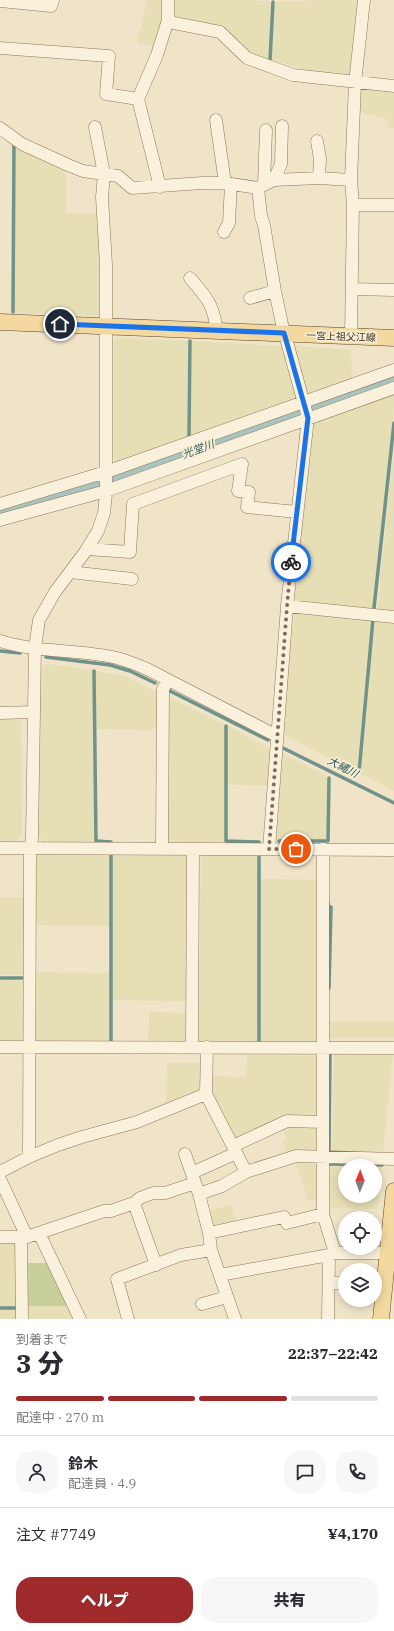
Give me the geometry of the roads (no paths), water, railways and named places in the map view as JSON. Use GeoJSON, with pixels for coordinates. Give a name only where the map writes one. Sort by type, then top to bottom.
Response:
{"type":"FeatureCollection","features":[{"type":"Feature","properties":{"kind":"main road","name":"一宮上祖父江線"},"geometry":{"type":"LineString","coordinates":[[0,322],[394,338]]}},
{"type":"Feature","properties":{"kind":"main road"},"geometry":{"type":"LineString","coordinates":[[381,1319],[394,1191]]}},
{"type":"Feature","properties":{"kind":"street"},"geometry":{"type":"LineString","coordinates":[[0,1],[51,6],[53,0]]}},
{"type":"Feature","properties":{"kind":"street"},"geometry":{"type":"LineString","coordinates":[[160,187],[138,99],[157,55],[168,20],[168,0]]}},
{"type":"Feature","properties":{"kind":"street"},"geometry":{"type":"LineString","coordinates":[[352,336],[353,205],[351,180],[355,82],[364,0]]}},
{"type":"Feature","properties":{"kind":"street"},"geometry":{"type":"LineString","coordinates":[[168,20],[174,23],[220,32],[247,58],[293,75],[394,86]]}},
{"type":"Feature","properties":{"kind":"street"},"geometry":{"type":"LineString","coordinates":[[0,48],[109,56],[106,94],[138,99]]}},
{"type":"Feature","properties":{"kind":"street"},"geometry":{"type":"LineString","coordinates":[[216,120],[228,183],[229,223],[224,232]]}},
{"type":"Feature","properties":{"kind":"street"},"geometry":{"type":"LineString","coordinates":[[265,184],[282,164],[282,126]]}},
{"type":"Feature","properties":{"kind":"street"},"geometry":{"type":"LineString","coordinates":[[29,1158],[30,848],[32,838],[35,648],[39,620],[49,601],[87,549],[98,531],[104,513],[106,489],[106,264],[102,198],[104,174],[95,127]]}},
{"type":"Feature","properties":{"kind":"street"},"geometry":{"type":"LineString","coordinates":[[0,128],[22,144],[68,165],[83,171],[118,176],[132,188],[228,183],[265,184],[318,178],[351,180]]}},
{"type":"Feature","properties":{"kind":"street"},"geometry":{"type":"LineString","coordinates":[[266,130],[265,184],[260,216],[264,225],[275,291],[284,333],[308,417],[287,606],[269,849]]}},
{"type":"Feature","properties":{"kind":"street"},"geometry":{"type":"LineString","coordinates":[[317,141],[320,159],[318,178]]}},
{"type":"Feature","properties":{"kind":"street"},"geometry":{"type":"LineString","coordinates":[[353,205],[394,205]]}},
{"type":"Feature","properties":{"kind":"street"},"geometry":{"type":"LineString","coordinates":[[190,278],[210,302],[214,313],[217,331]]}},
{"type":"Feature","properties":{"kind":"street"},"geometry":{"type":"LineString","coordinates":[[352,290],[394,290]]}},
{"type":"Feature","properties":{"kind":"street"},"geometry":{"type":"LineString","coordinates":[[250,298],[275,291]]}},
{"type":"Feature","properties":{"kind":"street"},"geometry":{"type":"LineString","coordinates":[[0,504],[106,473],[394,370]]}},
{"type":"Feature","properties":{"kind":"street"},"geometry":{"type":"LineString","coordinates":[[0,520],[106,489],[394,388]]}},
{"type":"Feature","properties":{"kind":"street"},"geometry":{"type":"LineString","coordinates":[[202,456],[210,476]]}},
{"type":"Feature","properties":{"kind":"street"},"geometry":{"type":"LineString","coordinates":[[87,549],[130,552],[133,504],[242,464],[238,491],[249,492],[247,507],[297,512]]}},
{"type":"Feature","properties":{"kind":"street"},"geometry":{"type":"LineString","coordinates":[[70,572],[132,579]]}},
{"type":"Feature","properties":{"kind":"street"},"geometry":{"type":"LineString","coordinates":[[287,606],[394,617]]}},
{"type":"Feature","properties":{"kind":"street"},"geometry":{"type":"LineString","coordinates":[[0,641],[35,648],[116,658],[149,670],[277,736]]}},
{"type":"Feature","properties":{"kind":"street"},"geometry":{"type":"LineString","coordinates":[[162,848],[163,689],[168,680]]}},
{"type":"Feature","properties":{"kind":"street"},"geometry":{"type":"LineString","coordinates":[[0,713],[33,712]]}},
{"type":"Feature","properties":{"kind":"street"},"geometry":{"type":"LineString","coordinates":[[0,848],[394,850]]}},
{"type":"Feature","properties":{"kind":"street"},"geometry":{"type":"LineString","coordinates":[[192,1047],[193,849]]}},
{"type":"Feature","properties":{"kind":"street"},"geometry":{"type":"LineString","coordinates":[[323,849],[324,1214],[332,1254],[328,1283],[328,1319]]}},
{"type":"Feature","properties":{"kind":"street"},"geometry":{"type":"LineString","coordinates":[[0,1047],[394,1048]]}},
{"type":"Feature","properties":{"kind":"street"},"geometry":{"type":"LineString","coordinates":[[207,1047],[206,1094],[246,1172]]}},
{"type":"Feature","properties":{"kind":"street"},"geometry":{"type":"LineString","coordinates":[[0,1172],[29,1158],[82,1137],[137,1122],[206,1094]]}},
{"type":"Feature","properties":{"kind":"street"},"geometry":{"type":"LineString","coordinates":[[0,1237],[29,1236],[104,1211],[111,1211],[134,1203],[140,1198],[153,1193],[165,1193],[195,1183],[234,1149],[287,1122],[323,1122]]}},
{"type":"Feature","properties":{"kind":"street"},"geometry":{"type":"LineString","coordinates":[[185,1154],[209,1233],[211,1250],[235,1319]]}},
{"type":"Feature","properties":{"kind":"street"},"geometry":{"type":"LineString","coordinates":[[195,1183],[222,1186],[246,1172],[296,1156],[394,1159]]}},
{"type":"Feature","properties":{"kind":"street"},"geometry":{"type":"LineString","coordinates":[[0,1179],[29,1236],[80,1319]]}},
{"type":"Feature","properties":{"kind":"street"},"geometry":{"type":"LineString","coordinates":[[134,1203],[156,1265]]}},
{"type":"Feature","properties":{"kind":"street"},"geometry":{"type":"LineString","coordinates":[[209,1233],[284,1218],[287,1223],[324,1214]]}},
{"type":"Feature","properties":{"kind":"street"},"geometry":{"type":"LineString","coordinates":[[22,1319],[29,1236]]}},
{"type":"Feature","properties":{"kind":"street"},"geometry":{"type":"LineString","coordinates":[[128,1319],[117,1279],[182,1255],[211,1250]]}},
{"type":"Feature","properties":{"kind":"street"},"geometry":{"type":"LineString","coordinates":[[220,1275],[332,1254],[388,1254]]}},
{"type":"Feature","properties":{"kind":"street"},"geometry":{"type":"LineString","coordinates":[[328,1283],[338,1283]]}},
{"type":"Feature","properties":{"kind":"street"},"geometry":{"type":"LineString","coordinates":[[202,1304],[227,1297]]}},
{"type":"Feature","properties":{"kind":"waterway"},"geometry":{"type":"LineString","coordinates":[[270,60],[273,2]]}},
{"type":"Feature","properties":{"kind":"waterway"},"geometry":{"type":"LineString","coordinates":[[13,312],[14,141]]}},
{"type":"Feature","properties":{"kind":"waterway"},"geometry":{"type":"LineString","coordinates":[[189,439],[190,341]]}},
{"type":"Feature","properties":{"kind":"waterway","name":"光堂川"},"geometry":{"type":"LineString","coordinates":[[0,512],[69,493],[161,463],[394,378]]}},
{"type":"Feature","properties":{"kind":"waterway"},"geometry":{"type":"LineString","coordinates":[[374,608],[394,423]]}},
{"type":"Feature","properties":{"kind":"waterway"},"geometry":{"type":"LineString","coordinates":[[359,772],[373,619]]}},
{"type":"Feature","properties":{"kind":"waterway","name":"大縄川"},"geometry":{"type":"LineString","coordinates":[[0,651],[20,653]]}},
{"type":"Feature","properties":{"kind":"waterway","name":"大縄川"},"geometry":{"type":"LineString","coordinates":[[46,657],[110,665],[130,671],[155,683]]}},
{"type":"Feature","properties":{"kind":"waterway"},"geometry":{"type":"LineString","coordinates":[[94,671],[96,841],[111,842]]}},
{"type":"Feature","properties":{"kind":"waterway","name":"大縄川"},"geometry":{"type":"LineString","coordinates":[[168,690],[268,740]]}},
{"type":"Feature","properties":{"kind":"waterway"},"geometry":{"type":"LineString","coordinates":[[226,726],[226,841],[259,842]]}},
{"type":"Feature","properties":{"kind":"waterway","name":"大縄川"},"geometry":{"type":"LineString","coordinates":[[283,748],[394,803]]}},
{"type":"Feature","properties":{"kind":"waterway"},"geometry":{"type":"LineString","coordinates":[[279,841],[328,841],[329,778]]}},
{"type":"Feature","properties":{"kind":"waterway"},"geometry":{"type":"LineString","coordinates":[[111,854],[111,1043]]}},
{"type":"Feature","properties":{"kind":"waterway"},"geometry":{"type":"LineString","coordinates":[[259,857],[259,1044]]}},
{"type":"Feature","properties":{"kind":"waterway"},"geometry":{"type":"LineString","coordinates":[[328,903],[328,907],[331,907],[329,988]]}},
{"type":"Feature","properties":{"kind":"waterway"},"geometry":{"type":"LineString","coordinates":[[0,978],[23,978]]}},
{"type":"Feature","properties":{"kind":"waterway"},"geometry":{"type":"LineString","coordinates":[[329,1150],[330,1053]]}},
{"type":"Feature","properties":{"kind":"waterway"},"geometry":{"type":"LineString","coordinates":[[329,1164],[338,1164]]}},
{"type":"Feature","properties":{"kind":"waterway"},"geometry":{"type":"LineString","coordinates":[[0,1308],[16,1308]]}}]}
